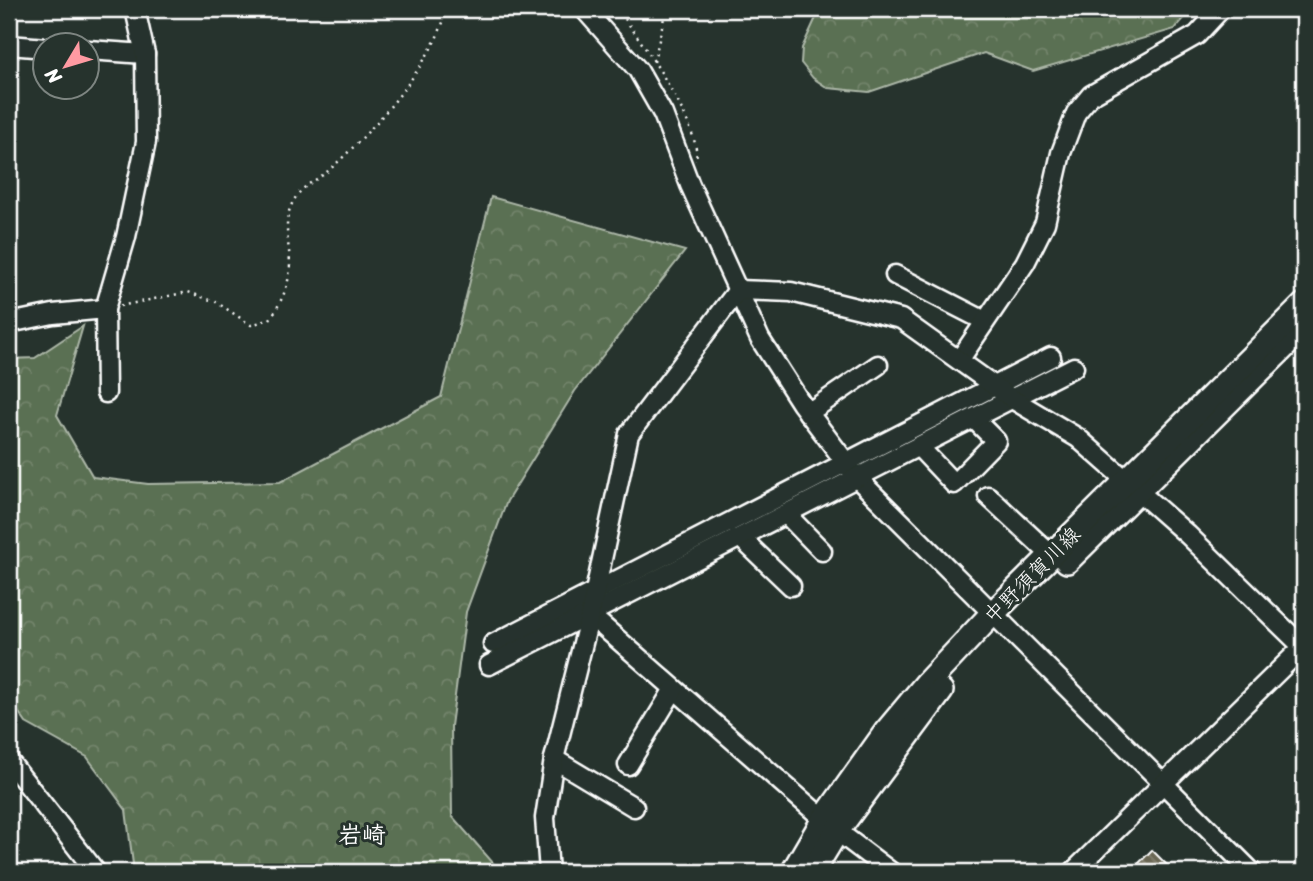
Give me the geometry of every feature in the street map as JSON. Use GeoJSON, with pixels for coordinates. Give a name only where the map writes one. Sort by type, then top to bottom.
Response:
{"type":"FeatureCollection","features":[{"type":"Feature","properties":{"kind":"main road","name":"中野須賀川線"},"geometry":{"type":"LineString","coordinates":[[996,620],[1051,555],[1133,485],[1304,305]]}},
{"type":"Feature","properties":{"kind":"main road","name":"中野須賀川線"},"geometry":{"type":"LineString","coordinates":[[793,872],[830,825],[886,732],[1133,485],[1304,327]]}},
{"type":"Feature","properties":{"kind":"main road","name":"中野須賀川線"},"geometry":{"type":"LineString","coordinates":[[812,872],[830,825]]}},
{"type":"Feature","properties":{"kind":"street"},"geometry":{"type":"LineString","coordinates":[[106,393],[105,309],[126,237],[146,142],[145,54],[135,9]]}},
{"type":"Feature","properties":{"kind":"street"},"geometry":{"type":"LineString","coordinates":[[584,9],[638,70],[663,114],[690,185],[760,339],[808,413],[859,480],[996,620],[1252,872]]}},
{"type":"Feature","properties":{"kind":"street"},"geometry":{"type":"LineString","coordinates":[[960,359],[1025,263],[1045,223],[1061,153],[1076,113],[1091,94],[1197,35],[1221,9]]}},
{"type":"Feature","properties":{"kind":"street"},"geometry":{"type":"LineString","coordinates":[[9,45],[32,47]]}},
{"type":"Feature","properties":{"kind":"street"},"geometry":{"type":"LineString","coordinates":[[102,51],[145,54]]}},
{"type":"Feature","properties":{"kind":"street"},"geometry":{"type":"LineString","coordinates":[[895,275],[985,321]]}},
{"type":"Feature","properties":{"kind":"street"},"geometry":{"type":"LineString","coordinates":[[738,290],[791,292],[901,319],[1014,400],[1078,438],[1133,485],[1304,647],[1073,872]]}},
{"type":"Feature","properties":{"kind":"street"},"geometry":{"type":"LineString","coordinates":[[549,872],[545,818],[554,759],[590,615],[629,434],[738,290]]}},
{"type":"Feature","properties":{"kind":"street"},"geometry":{"type":"LineString","coordinates":[[9,323],[52,314],[105,309]]}},
{"type":"Feature","properties":{"kind":"street"},"geometry":{"type":"LineString","coordinates":[[493,644],[1051,357]]}},
{"type":"Feature","properties":{"kind":"street"},"geometry":{"type":"LineString","coordinates":[[808,413],[878,365]]}},
{"type":"Feature","properties":{"kind":"street"},"geometry":{"type":"LineString","coordinates":[[489,665],[859,480],[1074,367]]}},
{"type":"Feature","properties":{"kind":"street"},"geometry":{"type":"LineString","coordinates":[[920,448],[954,484],[996,441],[975,420]]}},
{"type":"Feature","properties":{"kind":"street"},"geometry":{"type":"LineString","coordinates":[[988,496],[1051,555]]}},
{"type":"Feature","properties":{"kind":"street"},"geometry":{"type":"LineString","coordinates":[[787,515],[822,551]]}},
{"type":"Feature","properties":{"kind":"street"},"geometry":{"type":"LineString","coordinates":[[741,538],[791,586]]}},
{"type":"Feature","properties":{"kind":"street"},"geometry":{"type":"LineString","coordinates":[[590,615],[830,825],[891,872]]}},
{"type":"Feature","properties":{"kind":"street"},"geometry":{"type":"LineString","coordinates":[[628,765],[674,689]]}},
{"type":"Feature","properties":{"kind":"street"},"geometry":{"type":"LineString","coordinates":[[554,759],[634,807]]}},
{"type":"Feature","properties":{"kind":"street"},"geometry":{"type":"LineString","coordinates":[[9,761],[96,872]]}},
{"type":"Feature","properties":{"kind":"path"},"geometry":{"type":"LineString","coordinates":[[105,309],[188,292],[216,302],[251,324],[270,319],[287,285],[290,264],[285,217],[299,192],[328,171],[387,113],[443,28],[447,9]]}},
{"type":"Feature","properties":{"kind":"path"},"geometry":{"type":"LineString","coordinates":[[654,62],[666,9]]}},
{"type":"Feature","properties":{"kind":"green space"},"geometry":{"type":"Polygon","coordinates":[[[820,9],[1192,9],[1175,29],[1033,71],[984,53],[869,92],[828,88],[813,78],[801,63],[802,48],[820,9]]]}},
{"type":"Feature","properties":{"kind":"green space"},"geometry":{"type":"Polygon","coordinates":[[[491,197],[685,251],[575,391],[507,501],[466,612],[451,726],[452,816],[501,872],[134,872],[126,810],[87,757],[26,723],[9,698],[9,359],[35,358],[83,326],[57,415],[93,477],[148,484],[280,482],[441,397],[491,197]]]}},
{"type":"Feature","properties":{"kind":"building"},"geometry":{"type":"Polygon","coordinates":[[[1152,850],[1174,872],[1130,872],[1152,850]]]}},
{"type":"Feature","properties":{"kind":"district","name":"岩崎"},"geometry":{"type":"Point","coordinates":[362,835]}}]}
